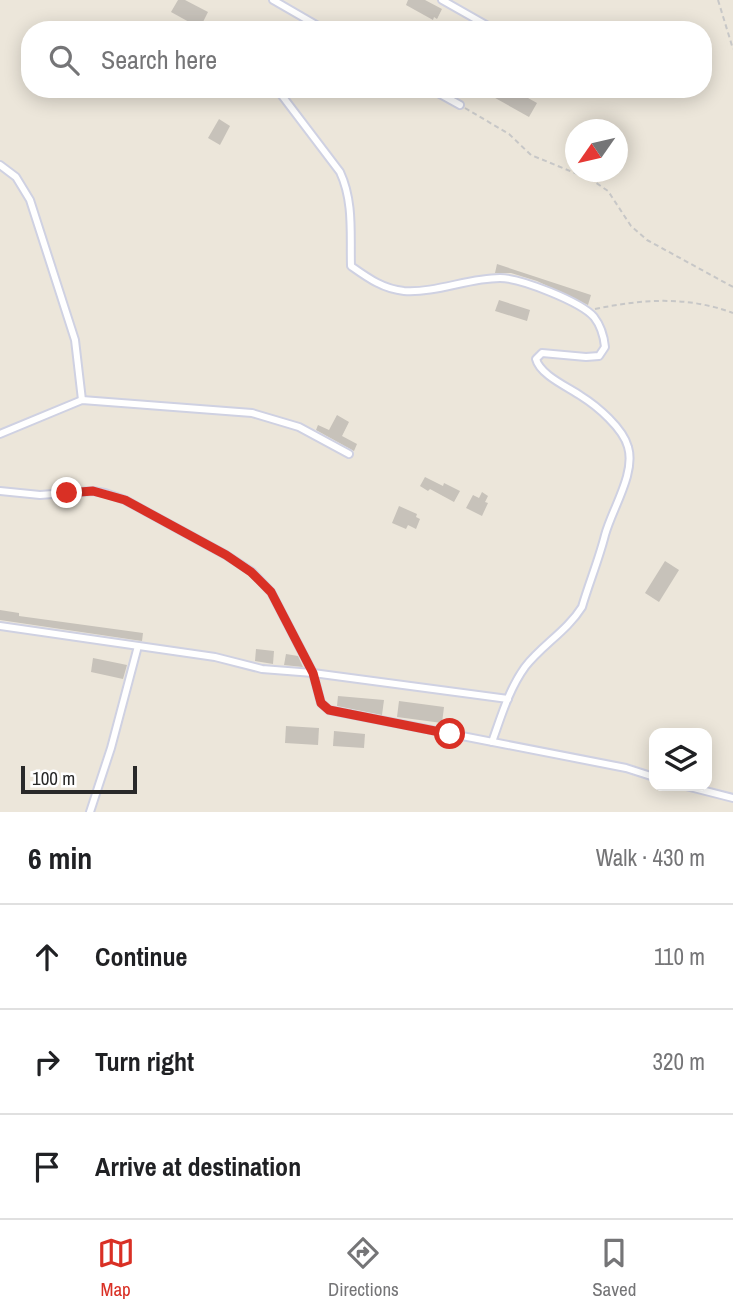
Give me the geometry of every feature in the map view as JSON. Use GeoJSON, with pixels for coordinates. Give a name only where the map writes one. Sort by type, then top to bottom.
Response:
{"type":"FeatureCollection","features":[{"type":"Feature","properties":{"kind":"street"},"geometry":{"type":"LineString","coordinates":[[273,0],[309,21]]}},
{"type":"Feature","properties":{"kind":"street"},"geometry":{"type":"LineString","coordinates":[[442,0],[479,21]]}},
{"type":"Feature","properties":{"kind":"street"},"geometry":{"type":"LineString","coordinates":[[283,98],[340,172],[347,186],[350,200],[351,267],[375,284],[406,291],[438,289],[499,278],[515,280],[535,286],[587,311],[596,318],[604,335],[605,347],[599,356],[586,358],[542,353],[536,359],[537,364],[549,375],[593,403],[609,418],[628,443],[630,454],[626,478],[582,607],[526,666],[508,699],[492,743]]}},
{"type":"Feature","properties":{"kind":"street"},"geometry":{"type":"LineString","coordinates":[[447,98],[460,105]]}},
{"type":"Feature","properties":{"kind":"street"},"geometry":{"type":"LineString","coordinates":[[0,164],[16,177],[30,200],[75,340],[82,400]]}},
{"type":"Feature","properties":{"kind":"street"},"geometry":{"type":"LineString","coordinates":[[0,434],[82,400],[252,413],[299,427],[349,454]]}},
{"type":"Feature","properties":{"kind":"street"},"geometry":{"type":"LineString","coordinates":[[0,491],[40,495],[93,491],[105,493],[125,500],[226,555],[251,572],[271,592],[313,673],[321,703],[329,710],[626,768],[649,775]]}},
{"type":"Feature","properties":{"kind":"street"},"geometry":{"type":"LineString","coordinates":[[0,626],[215,657],[262,669],[313,673],[508,699]]}},
{"type":"Feature","properties":{"kind":"street"},"geometry":{"type":"LineString","coordinates":[[90,812],[111,748],[138,646]]}},
{"type":"Feature","properties":{"kind":"street"},"geometry":{"type":"LineString","coordinates":[[706,791],[733,798]]}},
{"type":"Feature","properties":{"kind":"path"},"geometry":{"type":"LineString","coordinates":[[718,0],[733,49]]}},
{"type":"Feature","properties":{"kind":"path"},"geometry":{"type":"LineString","coordinates":[[460,105],[509,134],[531,155],[592,180],[608,191],[631,226],[648,240],[733,287]]}},
{"type":"Feature","properties":{"kind":"path"},"geometry":{"type":"LineString","coordinates":[[587,311],[644,301],[689,301],[733,313]]}},
{"type":"Feature","properties":{"kind":"building"},"geometry":{"type":"Polygon","coordinates":[[[178,0],[185,0],[208,12],[204,21],[187,21],[171,12],[178,0]]]}},
{"type":"Feature","properties":{"kind":"building"},"geometry":{"type":"Polygon","coordinates":[[[408,0],[425,0],[442,9],[437,19],[434,17],[433,20],[406,5],[408,0]]]}},
{"type":"Feature","properties":{"kind":"building"},"geometry":{"type":"Polygon","coordinates":[[[495,98],[528,98],[537,103],[529,117],[495,98]]]}},
{"type":"Feature","properties":{"kind":"building"},"geometry":{"type":"Polygon","coordinates":[[[219,119],[230,126],[220,145],[208,138],[219,119]]]}},
{"type":"Feature","properties":{"kind":"building"},"geometry":{"type":"Polygon","coordinates":[[[497,264],[591,295],[588,305],[537,281],[511,273],[495,273],[497,264]]]}},
{"type":"Feature","properties":{"kind":"building"},"geometry":{"type":"Polygon","coordinates":[[[499,300],[530,310],[527,321],[495,311],[499,300]]]}},
{"type":"Feature","properties":{"kind":"building"},"geometry":{"type":"Polygon","coordinates":[[[337,415],[349,422],[342,436],[357,444],[354,451],[316,430],[318,425],[329,430],[337,415]]]}},
{"type":"Feature","properties":{"kind":"building"},"geometry":{"type":"Polygon","coordinates":[[[425,477],[460,491],[454,502],[420,486],[425,477]]]}},
{"type":"Feature","properties":{"kind":"building"},"geometry":{"type":"Polygon","coordinates":[[[482,492],[488,496],[485,502],[488,503],[482,516],[466,508],[473,495],[479,498],[482,492]]]}},
{"type":"Feature","properties":{"kind":"building"},"geometry":{"type":"Polygon","coordinates":[[[399,506],[417,514],[416,517],[420,519],[416,529],[408,525],[406,529],[392,523],[399,506]]]}},
{"type":"Feature","properties":{"kind":"building"},"geometry":{"type":"Polygon","coordinates":[[[665,561],[679,570],[659,602],[645,593],[665,561]]]}},
{"type":"Feature","properties":{"kind":"building"},"geometry":{"type":"Polygon","coordinates":[[[0,610],[19,613],[19,616],[143,633],[142,641],[0,620],[0,610]]]}},
{"type":"Feature","properties":{"kind":"building"},"geometry":{"type":"Polygon","coordinates":[[[256,649],[274,651],[273,664],[255,661],[256,649]]]}},
{"type":"Feature","properties":{"kind":"building"},"geometry":{"type":"Polygon","coordinates":[[[286,654],[298,656],[303,667],[284,665],[286,654]]]}},
{"type":"Feature","properties":{"kind":"building"},"geometry":{"type":"Polygon","coordinates":[[[93,658],[127,665],[123,679],[91,672],[93,658]]]}},
{"type":"Feature","properties":{"kind":"building"},"geometry":{"type":"Polygon","coordinates":[[[338,696],[384,700],[382,715],[337,706],[338,696]]]}},
{"type":"Feature","properties":{"kind":"building"},"geometry":{"type":"Polygon","coordinates":[[[399,701],[444,707],[442,723],[397,717],[399,701]]]}},
{"type":"Feature","properties":{"kind":"building"},"geometry":{"type":"Polygon","coordinates":[[[286,726],[319,728],[318,745],[285,743],[286,726]]]}},
{"type":"Feature","properties":{"kind":"building"},"geometry":{"type":"Polygon","coordinates":[[[334,731],[365,734],[364,748],[333,746],[334,731]]]}},
{"type":"Feature","properties":{"kind":"route"},"geometry":{"type":"LineString","coordinates":[[67,493],[93,491],[125,500],[226,555],[251,572],[271,592],[313,673],[321,703],[325,708],[450,734]]}}]}
